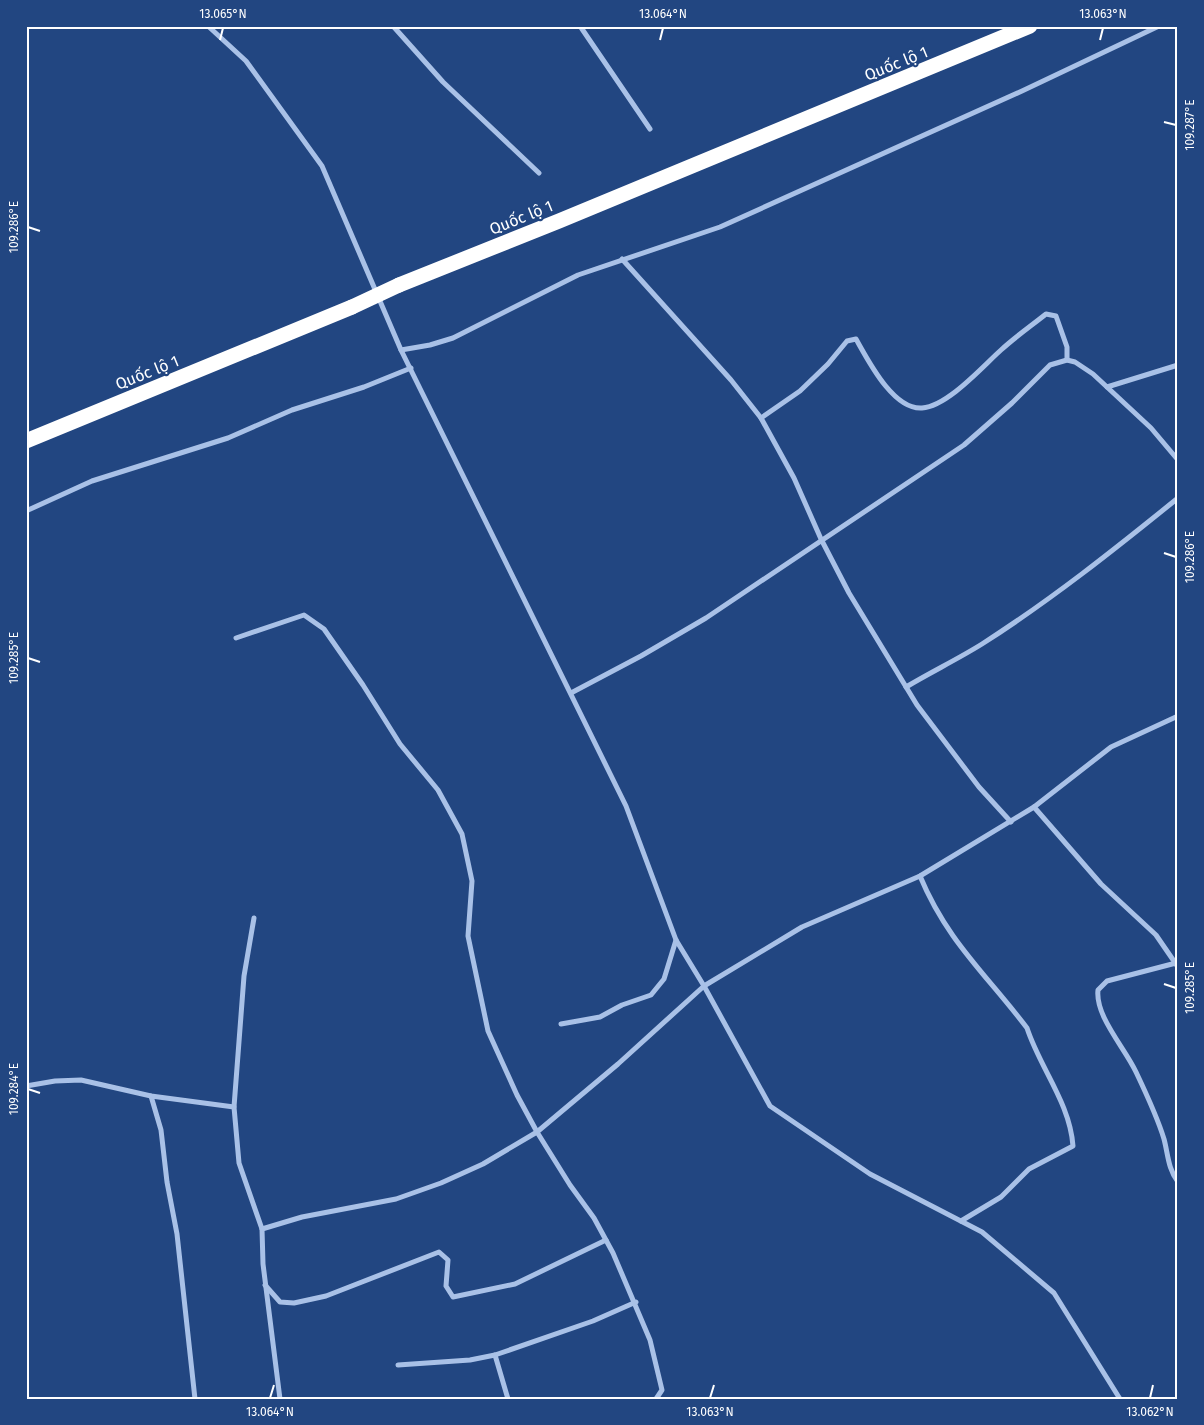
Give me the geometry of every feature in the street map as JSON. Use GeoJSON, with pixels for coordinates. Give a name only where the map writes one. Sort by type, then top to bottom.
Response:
{"type":"FeatureCollection","features":[{"type":"Feature","properties":{"kind":"highway","name":"Quốc lộ 1"},"geometry":{"type":"LineString","coordinates":[[26,441],[352,307],[399,285],[559,221],[1030,26]]}},
{"type":"Feature","properties":{"kind":"street"},"geometry":{"type":"LineString","coordinates":[[208,26],[246,61],[322,166],[401,350],[626,806],[676,940],[704,986],[770,1106],[870,1174],[982,1232],[1054,1293],[1120,1399]]}},
{"type":"Feature","properties":{"kind":"street"},"geometry":{"type":"LineString","coordinates":[[392,26],[443,82],[539,173]]}},
{"type":"Feature","properties":{"kind":"street"},"geometry":{"type":"LineString","coordinates":[[580,26],[650,129]]}},
{"type":"Feature","properties":{"kind":"street"},"geometry":{"type":"LineString","coordinates":[[401,350],[430,345],[453,338],[552,287],[622,259],[674,244],[720,227],[1022,92],[1159,26]]}},
{"type":"Feature","properties":{"kind":"street"},"geometry":{"type":"LineString","coordinates":[[622,259],[731,380],[761,418],[794,478],[821,539],[857,608],[932,727],[979,787],[1011,822]]}},
{"type":"Feature","properties":{"kind":"street"},"geometry":{"type":"LineString","coordinates":[[761,418],[800,391],[828,364],[847,341],[856,339],[876,374],[890,392],[906,403],[922,408],[943,399],[970,380],[1002,349],[1046,314],[1056,316],[1067,347],[1067,360]]}},
{"type":"Feature","properties":{"kind":"street"},"geometry":{"type":"LineString","coordinates":[[570,693],[641,656],[706,618],[821,539],[964,445],[1050,365],[1067,360],[1081,366],[1107,387],[1151,428],[1178,460]]}},
{"type":"Feature","properties":{"kind":"street"},"geometry":{"type":"LineString","coordinates":[[1107,387],[1178,365]]}},
{"type":"Feature","properties":{"kind":"street"},"geometry":{"type":"LineString","coordinates":[[26,511],[92,482],[228,438],[292,410],[364,387],[411,368]]}},
{"type":"Feature","properties":{"kind":"street"},"geometry":{"type":"LineString","coordinates":[[906,687],[980,645],[1052,597],[1155,518],[1178,498]]}},
{"type":"Feature","properties":{"kind":"street"},"geometry":{"type":"LineString","coordinates":[[236,638],[304,615],[324,629],[363,685],[400,744],[438,790],[462,834],[472,881],[468,936],[488,1031],[537,1132],[606,1240],[636,1302],[650,1340],[662,1390],[656,1399]]}},
{"type":"Feature","properties":{"kind":"street"},"geometry":{"type":"LineString","coordinates":[[262,1229],[302,1217],[396,1199],[423,1190],[483,1164],[537,1132],[618,1064],[704,986],[802,928],[920,876],[1034,807],[1111,746],[1178,716]]}},
{"type":"Feature","properties":{"kind":"street"},"geometry":{"type":"LineString","coordinates":[[1034,807],[1101,884],[1156,935],[1177,965],[1107,981],[1098,990],[1097,998],[1117,1041],[1135,1069],[1164,1140],[1168,1164],[1178,1182]]}},
{"type":"Feature","properties":{"kind":"street"},"geometry":{"type":"LineString","coordinates":[[920,876],[932,905],[952,937],[1027,1028],[1072,1128],[1073,1146],[1028,1169],[1001,1196],[961,1221]]}},
{"type":"Feature","properties":{"kind":"street"},"geometry":{"type":"LineString","coordinates":[[254,918],[244,976],[234,1107],[239,1163],[262,1229],[265,1285],[280,1399]]}},
{"type":"Feature","properties":{"kind":"street"},"geometry":{"type":"LineString","coordinates":[[561,1024],[600,1017],[622,1005],[651,994],[664,979],[676,940]]}},
{"type":"Feature","properties":{"kind":"street"},"geometry":{"type":"LineString","coordinates":[[26,1086],[55,1081],[81,1080],[151,1096],[234,1107]]}},
{"type":"Feature","properties":{"kind":"street"},"geometry":{"type":"LineString","coordinates":[[151,1096],[161,1130],[167,1182],[177,1234],[189,1330],[194,1399]]}},
{"type":"Feature","properties":{"kind":"street"},"geometry":{"type":"LineString","coordinates":[[265,1285],[280,1302],[294,1304],[352,1288],[439,1252],[448,1260],[446,1286],[453,1297],[516,1284],[606,1240]]}},
{"type":"Feature","properties":{"kind":"street"},"geometry":{"type":"LineString","coordinates":[[398,1365],[470,1360],[495,1355],[593,1320],[636,1302]]}},
{"type":"Feature","properties":{"kind":"street"},"geometry":{"type":"LineString","coordinates":[[495,1355],[508,1399]]}}]}
